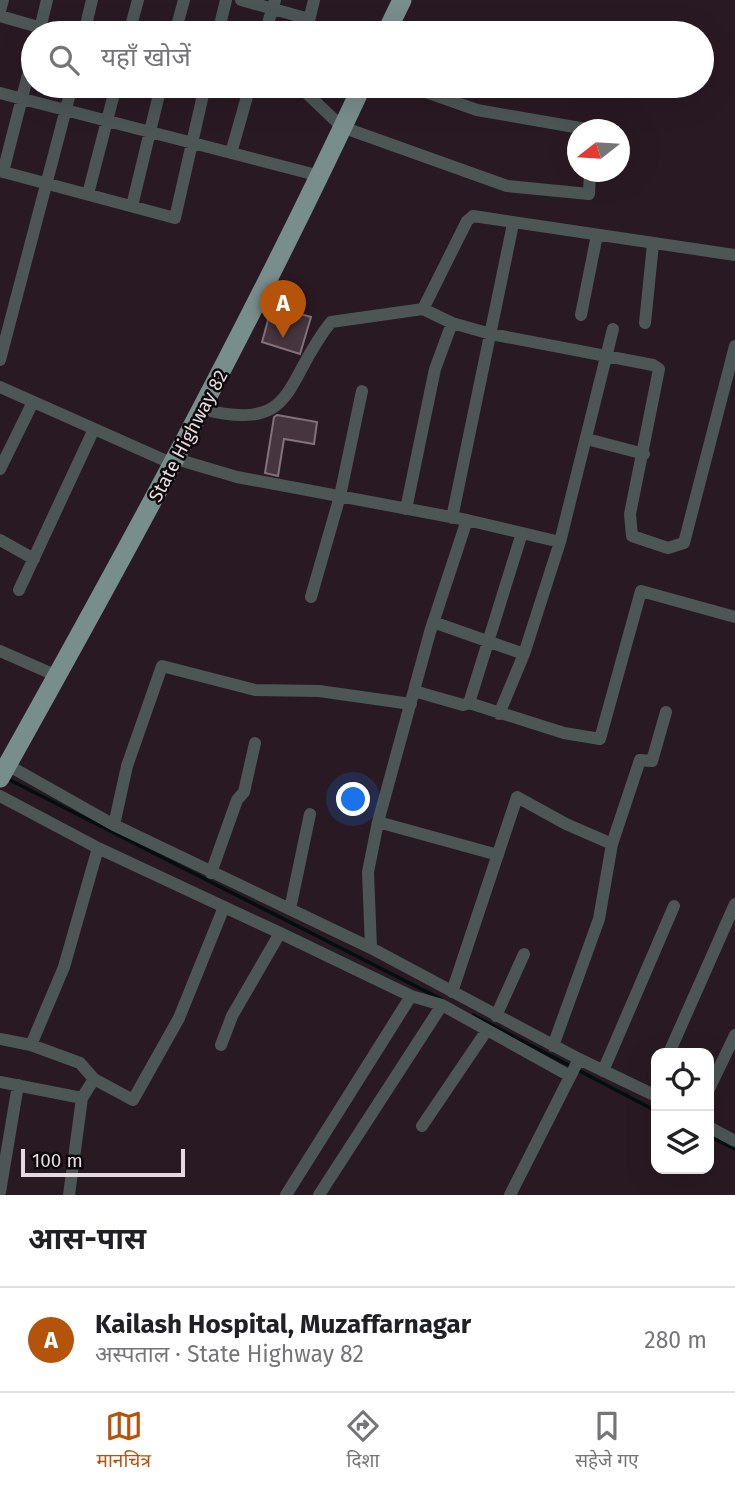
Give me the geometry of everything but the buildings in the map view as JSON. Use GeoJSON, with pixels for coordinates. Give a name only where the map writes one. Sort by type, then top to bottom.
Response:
{"type":"FeatureCollection","features":[{"type":"Feature","properties":{"kind":"main road"},"geometry":{"type":"LineString","coordinates":[[392,21],[402,0]]}},
{"type":"Feature","properties":{"kind":"main road","name":"State Highway 82"},"geometry":{"type":"LineString","coordinates":[[3,769],[57,676],[202,409],[320,176],[356,98]]}},
{"type":"Feature","properties":{"kind":"street"},"geometry":{"type":"LineString","coordinates":[[3,0],[0,13],[21,22]]}},
{"type":"Feature","properties":{"kind":"street"},"geometry":{"type":"LineString","coordinates":[[42,21],[47,0]]}},
{"type":"Feature","properties":{"kind":"street"},"geometry":{"type":"LineString","coordinates":[[87,21],[92,0]]}},
{"type":"Feature","properties":{"kind":"street"},"geometry":{"type":"LineString","coordinates":[[132,21],[138,0]]}},
{"type":"Feature","properties":{"kind":"street"},"geometry":{"type":"LineString","coordinates":[[178,21],[184,0]]}},
{"type":"Feature","properties":{"kind":"street"},"geometry":{"type":"LineString","coordinates":[[221,21],[226,0]]}},
{"type":"Feature","properties":{"kind":"street"},"geometry":{"type":"LineString","coordinates":[[240,0],[274,4],[309,19],[314,0]]}},
{"type":"Feature","properties":{"kind":"street"},"geometry":{"type":"LineString","coordinates":[[269,21],[274,4]]}},
{"type":"Feature","properties":{"kind":"street"},"geometry":{"type":"LineString","coordinates":[[0,93],[21,98]]}},
{"type":"Feature","properties":{"kind":"street"},"geometry":{"type":"LineString","coordinates":[[203,98],[194,143],[175,218],[1,172],[22,98],[66,109],[150,132],[194,143],[320,176]]}},
{"type":"Feature","properties":{"kind":"street"},"geometry":{"type":"LineString","coordinates":[[0,360],[69,98]]}},
{"type":"Feature","properties":{"kind":"street"},"geometry":{"type":"LineString","coordinates":[[88,194],[113,98]]}},
{"type":"Feature","properties":{"kind":"street"},"geometry":{"type":"LineString","coordinates":[[132,206],[158,98]]}},
{"type":"Feature","properties":{"kind":"street"},"geometry":{"type":"LineString","coordinates":[[231,153],[247,98]]}},
{"type":"Feature","properties":{"kind":"street"},"geometry":{"type":"LineString","coordinates":[[312,98],[342,127],[507,186],[589,194],[590,182]]}},
{"type":"Feature","properties":{"kind":"street"},"geometry":{"type":"LineString","coordinates":[[444,98],[477,110],[567,126]]}},
{"type":"Feature","properties":{"kind":"street"},"geometry":{"type":"LineString","coordinates":[[423,310],[467,221],[473,216],[735,255]]}},
{"type":"Feature","properties":{"kind":"street"},"geometry":{"type":"LineString","coordinates":[[452,518],[513,224]]}},
{"type":"Feature","properties":{"kind":"street"},"geometry":{"type":"LineString","coordinates":[[581,315],[597,235]]}},
{"type":"Feature","properties":{"kind":"street"},"geometry":{"type":"LineString","coordinates":[[645,323],[653,244]]}},
{"type":"Feature","properties":{"kind":"street"},"geometry":{"type":"LineString","coordinates":[[202,409],[235,418],[265,414],[292,386],[314,343],[331,322],[423,310],[452,323],[491,334],[607,359],[634,361],[659,369],[630,514],[632,536],[668,548],[684,543],[735,346]]}},
{"type":"Feature","properties":{"kind":"street"},"geometry":{"type":"LineString","coordinates":[[406,509],[435,369],[452,323]]}},
{"type":"Feature","properties":{"kind":"street"},"geometry":{"type":"LineString","coordinates":[[499,714],[524,654],[560,542],[613,329]]}},
{"type":"Feature","properties":{"kind":"street"},"geometry":{"type":"LineString","coordinates":[[0,387],[174,462],[237,477],[467,520],[560,542]]}},
{"type":"Feature","properties":{"kind":"street"},"geometry":{"type":"LineString","coordinates":[[311,597],[340,495],[362,391]]}},
{"type":"Feature","properties":{"kind":"street"},"geometry":{"type":"LineString","coordinates":[[0,469],[33,402]]}},
{"type":"Feature","properties":{"kind":"street"},"geometry":{"type":"LineString","coordinates":[[19,590],[93,429]]}},
{"type":"Feature","properties":{"kind":"street"},"geometry":{"type":"LineString","coordinates":[[587,439],[644,454]]}},
{"type":"Feature","properties":{"kind":"street"},"geometry":{"type":"LineString","coordinates":[[370,948],[368,872],[378,822],[433,622],[467,520]]}},
{"type":"Feature","properties":{"kind":"street"},"geometry":{"type":"LineString","coordinates":[[469,703],[522,533]]}},
{"type":"Feature","properties":{"kind":"street"},"geometry":{"type":"LineString","coordinates":[[0,540],[34,559]]}},
{"type":"Feature","properties":{"kind":"street"},"geometry":{"type":"LineString","coordinates":[[114,825],[127,766],[162,666],[255,690],[319,691],[413,697],[463,705],[469,703],[564,733],[600,739],[640,591],[735,617]]}},
{"type":"Feature","properties":{"kind":"street"},"geometry":{"type":"LineString","coordinates":[[433,622],[524,654]]}},
{"type":"Feature","properties":{"kind":"street"},"geometry":{"type":"LineString","coordinates":[[0,651],[57,676]]}},
{"type":"Feature","properties":{"kind":"street"},"geometry":{"type":"LineString","coordinates":[[553,1046],[599,919],[612,844],[640,760],[652,761],[666,712]]}},
{"type":"Feature","properties":{"kind":"street"},"geometry":{"type":"LineString","coordinates":[[211,873],[237,800],[244,792],[255,743]]}},
{"type":"Feature","properties":{"kind":"street"},"geometry":{"type":"LineString","coordinates":[[3,769],[211,873],[370,948],[553,1046],[574,1068]]}},
{"type":"Feature","properties":{"kind":"street"},"geometry":{"type":"LineString","coordinates":[[0,796],[99,848],[411,996],[442,1006],[487,1030],[574,1068],[603,1071],[651,1089]]}},
{"type":"Feature","properties":{"kind":"street"},"geometry":{"type":"LineString","coordinates":[[452,992],[517,797],[612,844]]}},
{"type":"Feature","properties":{"kind":"street"},"geometry":{"type":"LineString","coordinates":[[290,909],[310,814]]}},
{"type":"Feature","properties":{"kind":"street"},"geometry":{"type":"LineString","coordinates":[[378,822],[498,855]]}},
{"type":"Feature","properties":{"kind":"street"},"geometry":{"type":"LineString","coordinates":[[31,1045],[64,967],[99,848]]}},
{"type":"Feature","properties":{"kind":"street"},"geometry":{"type":"LineString","coordinates":[[671,1048],[735,904]]}},
{"type":"Feature","properties":{"kind":"street"},"geometry":{"type":"LineString","coordinates":[[603,1071],[674,906]]}},
{"type":"Feature","properties":{"kind":"street"},"geometry":{"type":"LineString","coordinates":[[0,1039],[31,1045],[80,1063],[94,1080],[134,1100],[179,1018],[224,907]]}},
{"type":"Feature","properties":{"kind":"street"},"geometry":{"type":"LineString","coordinates":[[220,1045],[232,1016],[280,933]]}},
{"type":"Feature","properties":{"kind":"street"},"geometry":{"type":"LineString","coordinates":[[496,1016],[524,954]]}},
{"type":"Feature","properties":{"kind":"street"},"geometry":{"type":"LineString","coordinates":[[286,1195],[411,996]]}},
{"type":"Feature","properties":{"kind":"street"},"geometry":{"type":"LineString","coordinates":[[319,1195],[442,1006]]}},
{"type":"Feature","properties":{"kind":"street"},"geometry":{"type":"LineString","coordinates":[[422,1126],[487,1030]]}},
{"type":"Feature","properties":{"kind":"street"},"geometry":{"type":"LineString","coordinates":[[714,1079],[735,1035]]}},
{"type":"Feature","properties":{"kind":"street"},"geometry":{"type":"LineString","coordinates":[[510,1195],[574,1068]]}},
{"type":"Feature","properties":{"kind":"street"},"geometry":{"type":"LineString","coordinates":[[69,1195],[82,1098],[94,1080]]}},
{"type":"Feature","properties":{"kind":"street"},"geometry":{"type":"LineString","coordinates":[[0,1082],[82,1098]]}},
{"type":"Feature","properties":{"kind":"street"},"geometry":{"type":"LineString","coordinates":[[0,1192],[18,1085]]}},
{"type":"Feature","properties":{"kind":"street"},"geometry":{"type":"LineString","coordinates":[[714,1130],[735,1141]]}},
{"type":"Feature","properties":{"kind":"waterway"},"geometry":{"type":"LineString","coordinates":[[8,779],[441,999]]}},
{"type":"Feature","properties":{"kind":"waterway"},"geometry":{"type":"LineString","coordinates":[[473,1015],[651,1108]]}},
{"type":"Feature","properties":{"kind":"waterway"},"geometry":{"type":"LineString","coordinates":[[714,1138],[735,1149]]}},
{"type":"Feature","properties":{"kind":"place","name":"Kailash Hospital, Muzaffarnagar"},"geometry":{"type":"Point","coordinates":[283,338]}}]}
